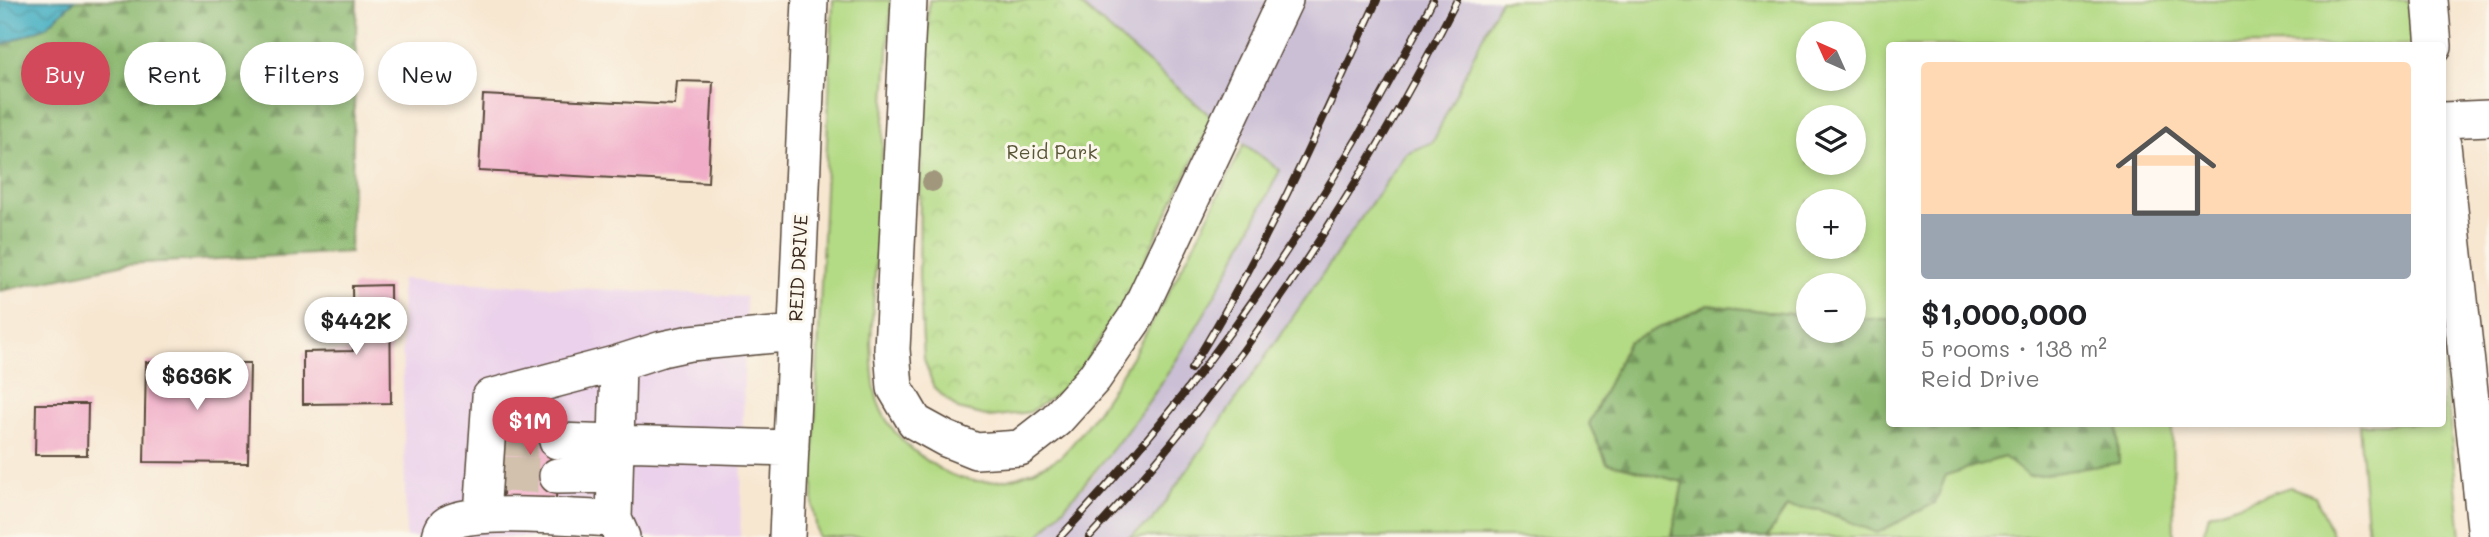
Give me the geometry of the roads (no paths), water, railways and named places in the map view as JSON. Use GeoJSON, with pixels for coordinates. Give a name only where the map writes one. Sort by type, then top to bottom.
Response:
{"type":"FeatureCollection","features":[{"type":"Feature","properties":{"kind":"street","name":"REID DRIVE"},"geometry":{"type":"LineString","coordinates":[[787,537],[810,0]]}},
{"type":"Feature","properties":{"kind":"street"},"geometry":{"type":"LineString","coordinates":[[909,0],[892,349],[895,388],[915,422],[976,452],[1020,448],[1056,420],[1094,378],[1136,317],[1284,0]]}},
{"type":"Feature","properties":{"kind":"street"},"geometry":{"type":"LineString","coordinates":[[2430,0],[2434,42]]}},
{"type":"Feature","properties":{"kind":"street"},"geometry":{"type":"LineString","coordinates":[[2446,120],[2489,118]]}},
{"type":"Feature","properties":{"kind":"street"},"geometry":{"type":"LineString","coordinates":[[2446,172],[2486,537]]}},
{"type":"Feature","properties":{"kind":"street"},"geometry":{"type":"LineString","coordinates":[[482,515],[494,473],[496,438],[490,397],[690,343],[794,333]]}},
{"type":"Feature","properties":{"kind":"street"},"geometry":{"type":"LineString","coordinates":[[440,537],[442,530],[449,523],[482,515],[618,528],[615,459],[618,363]]}},
{"type":"Feature","properties":{"kind":"street"},"geometry":{"type":"LineString","coordinates":[[557,441],[615,459]]}},
{"type":"Feature","properties":{"kind":"street"},"geometry":{"type":"LineString","coordinates":[[557,476],[615,459],[791,448]]}},
{"type":"Feature","properties":{"kind":"water"},"geometry":{"type":"Polygon","coordinates":[[[0,0],[75,0],[46,27],[0,46],[0,0]]]}},
{"type":"Feature","properties":{"kind":"tunnel"},"geometry":{"type":"LineString","coordinates":[[503,438],[557,441]]}},
{"type":"Feature","properties":{"kind":"tunnel"},"geometry":{"type":"LineString","coordinates":[[503,474],[557,476]]}},
{"type":"Feature","properties":{"kind":"railway"},"geometry":{"type":"LineString","coordinates":[[1191,369],[1267,234],[1377,0]]}},
{"type":"Feature","properties":{"kind":"railway"},"geometry":{"type":"LineString","coordinates":[[1060,537],[1168,413],[1266,282],[1354,144],[1433,0]]}},
{"type":"Feature","properties":{"kind":"railway"},"geometry":{"type":"LineString","coordinates":[[1089,537],[1144,476],[1195,413],[1292,282],[1379,143],[1457,0]]}},
{"type":"Feature","properties":{"kind":"park label","name":"Reid Park"},"geometry":{"type":"Point","coordinates":[1052,152]}}]}
